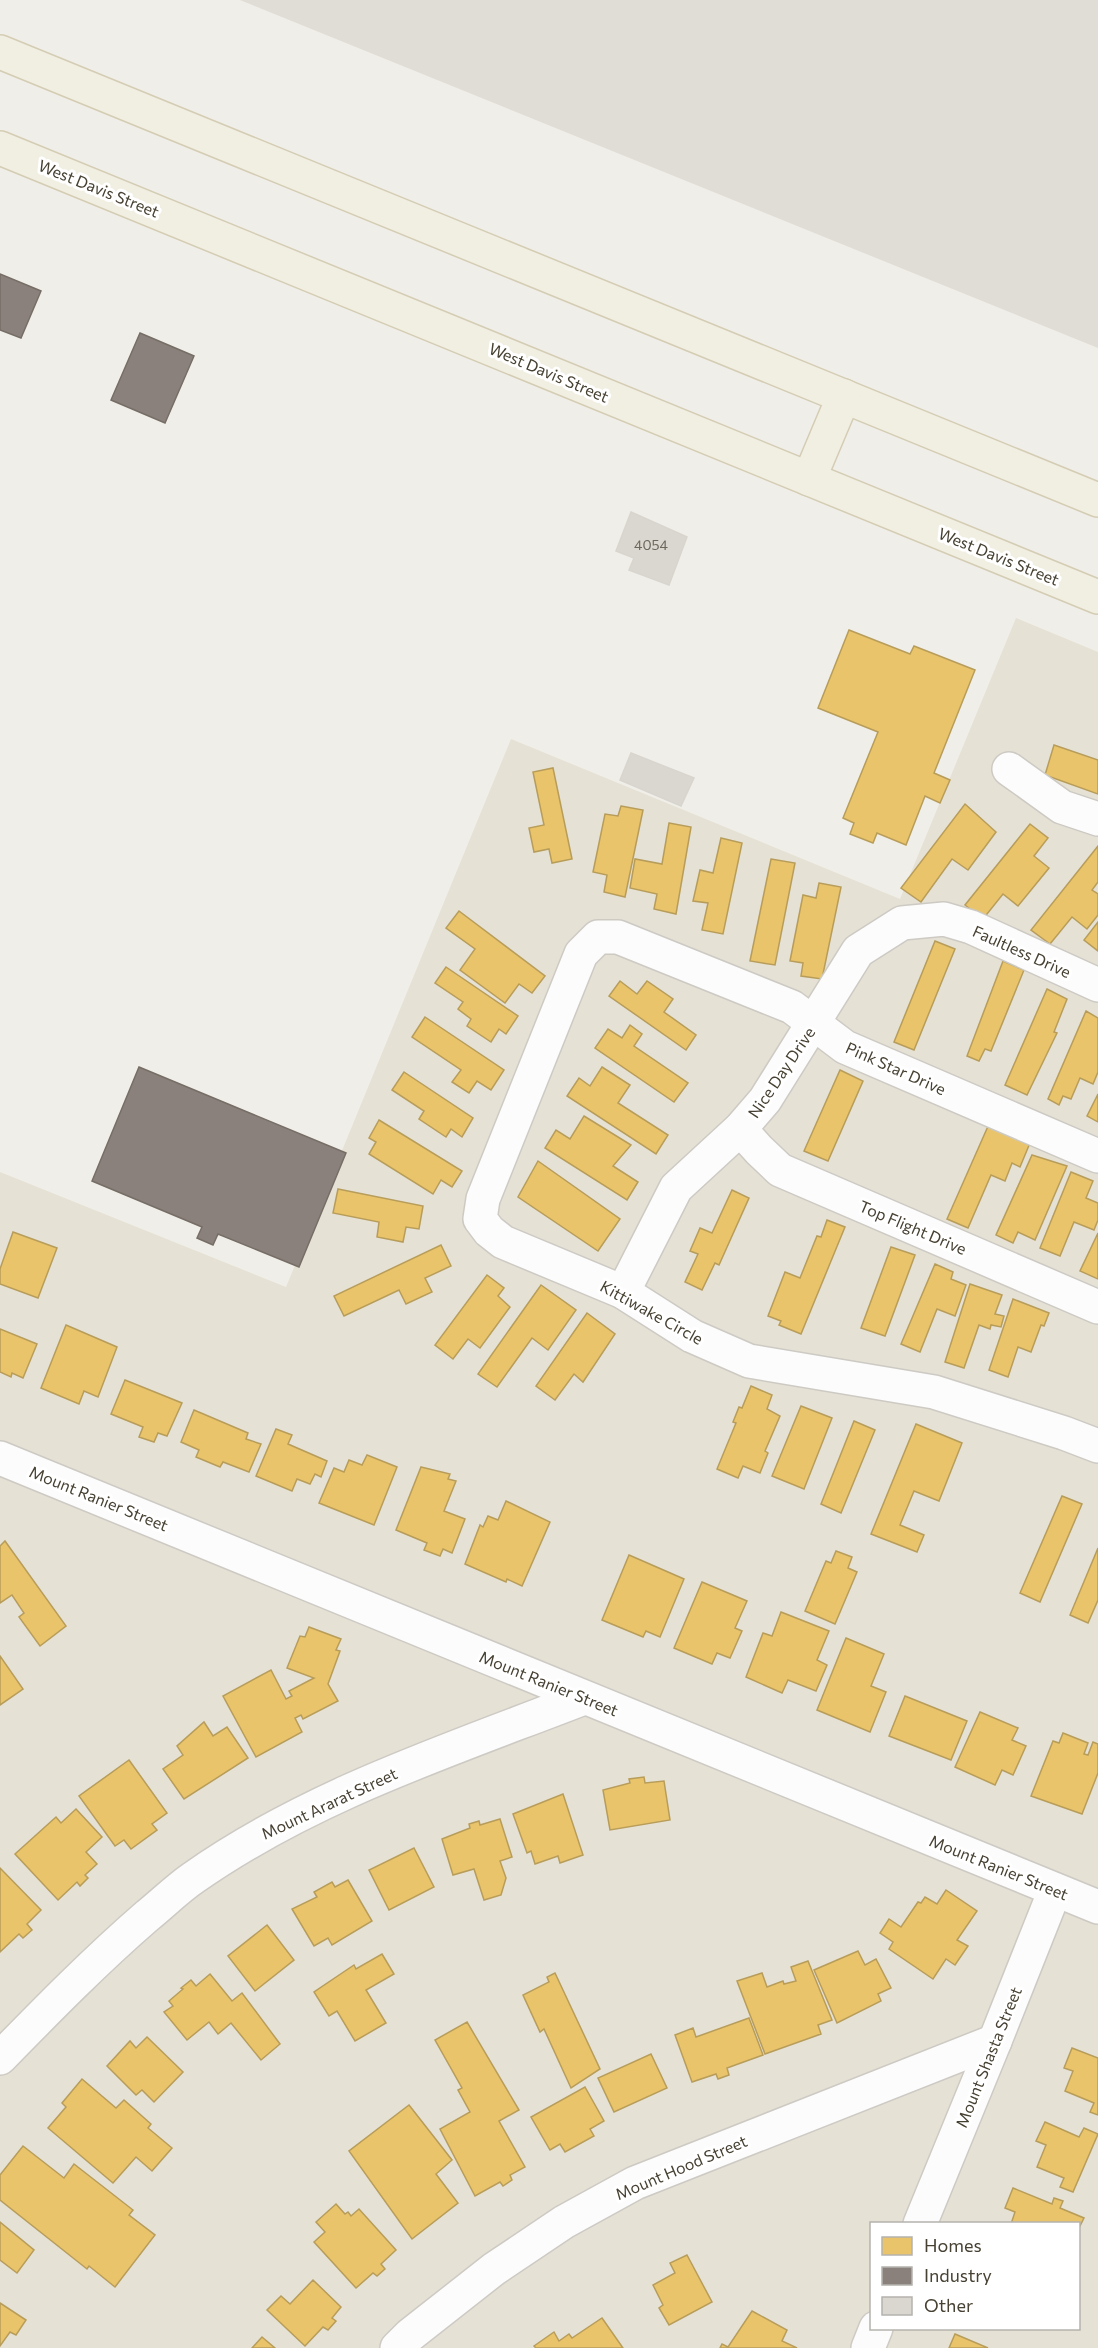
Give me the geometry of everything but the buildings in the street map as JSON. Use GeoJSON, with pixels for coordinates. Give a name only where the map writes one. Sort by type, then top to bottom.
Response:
{"type":"FeatureCollection","features":[{"type":"Feature","properties":{"kind":"main road"},"geometry":{"type":"LineString","coordinates":[[0,52],[1098,500]]}},
{"type":"Feature","properties":{"kind":"main road","name":"West Davis Street"},"geometry":{"type":"LineString","coordinates":[[0,148],[1098,597]]}},
{"type":"Feature","properties":{"kind":"main road"},"geometry":{"type":"LineString","coordinates":[[809,478],[844,396]]}},
{"type":"Feature","properties":{"kind":"street"},"geometry":{"type":"LineString","coordinates":[[1009,769],[1062,807],[1098,819]]}},
{"type":"Feature","properties":{"kind":"street","name":"Faultless Drive"},"geometry":{"type":"LineString","coordinates":[[944,920],[971,927],[1098,985]]}},
{"type":"Feature","properties":{"kind":"street","name":"Nice Day Drive"},"geometry":{"type":"LineString","coordinates":[[622,1292],[676,1188],[740,1129],[765,1100],[858,951],[902,923],[944,920]]}},
{"type":"Feature","properties":{"kind":"street","name":"Pink Star Drive"},"geometry":{"type":"LineString","coordinates":[[598,938],[618,937],[792,1007],[845,1047],[1098,1156]]}},
{"type":"Feature","properties":{"kind":"street","name":"Kittiwake Circle"},"geometry":{"type":"LineString","coordinates":[[598,938],[581,954],[483,1199],[480,1219],[489,1231],[503,1242],[622,1292],[692,1336],[749,1361],[934,1392],[1098,1446]]}},
{"type":"Feature","properties":{"kind":"street","name":"Top Flight Drive"},"geometry":{"type":"LineString","coordinates":[[740,1129],[780,1170],[1098,1307]]}},
{"type":"Feature","properties":{"kind":"street","name":"Mount Ranier Street"},"geometry":{"type":"LineString","coordinates":[[0,1458],[1098,1907]]}},
{"type":"Feature","properties":{"kind":"street","name":"Mount Ararat Street"},"geometry":{"type":"LineString","coordinates":[[0,2058],[111,1948],[191,1879],[254,1838],[322,1803],[389,1773],[584,1698]]}},
{"type":"Feature","properties":{"kind":"street","name":"Mount Shasta Street"},"geometry":{"type":"LineString","coordinates":[[920,2222],[1055,1890]]}},
{"type":"Feature","properties":{"kind":"street","name":"Mount Hood Street"},"geometry":{"type":"LineString","coordinates":[[397,2348],[410,2335],[494,2270],[564,2222],[635,2183],[995,2041]]}},
{"type":"Feature","properties":{"kind":"street"},"geometry":{"type":"LineString","coordinates":[[868,2348],[875,2330]]}},
{"type":"Feature","properties":{"kind":"shaded area"},"geometry":{"type":"Polygon","coordinates":[[[240,0],[1098,0],[1098,348],[240,0]]]}},
{"type":"Feature","properties":{"kind":"shaded area"},"geometry":{"type":"Polygon","coordinates":[[[1016,618],[1098,652],[1098,2348],[0,2348],[0,1172],[286,1287],[511,739],[900,899],[1016,618]]]}}]}
